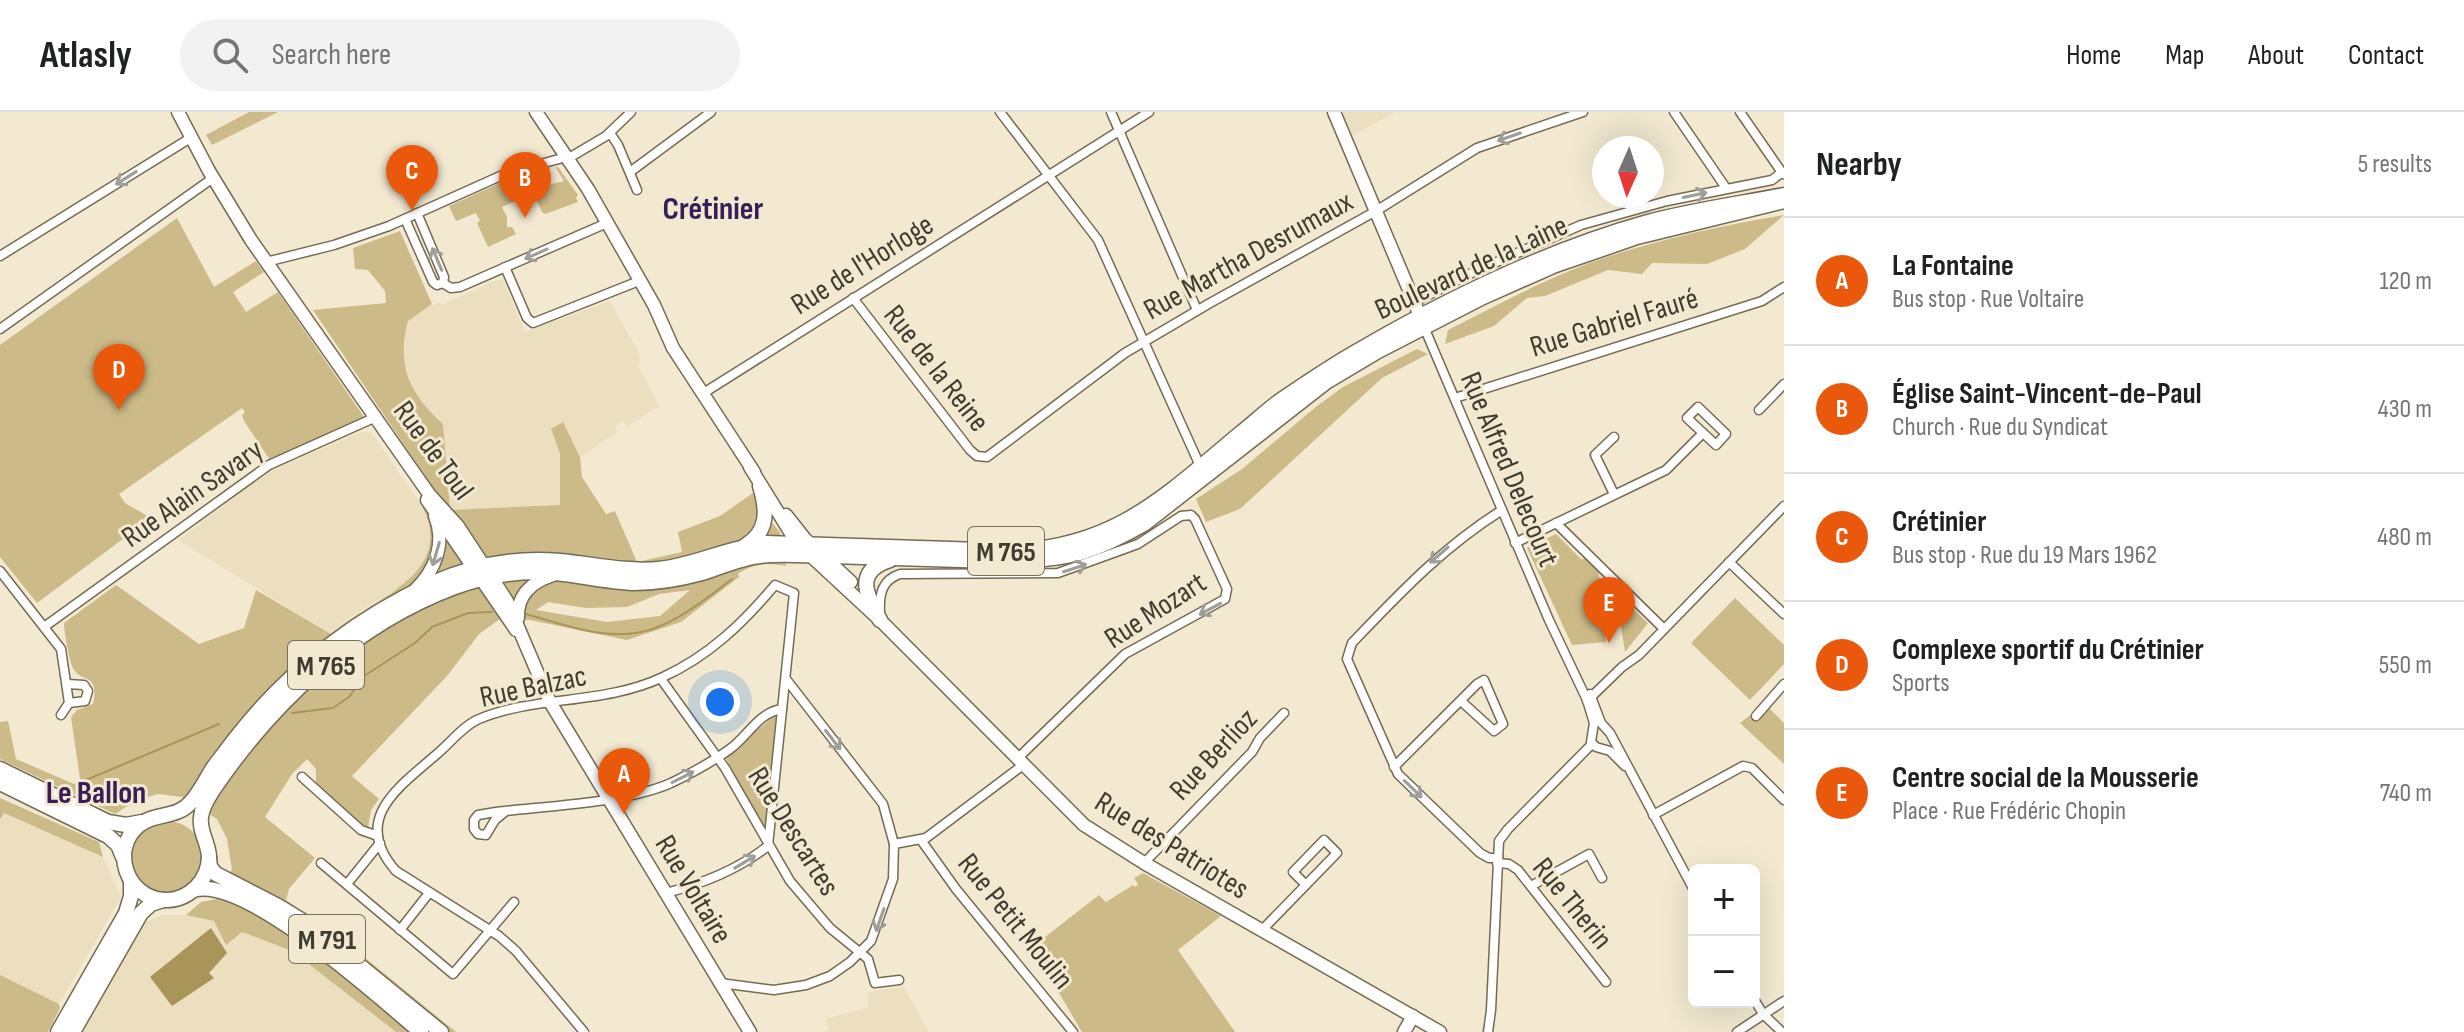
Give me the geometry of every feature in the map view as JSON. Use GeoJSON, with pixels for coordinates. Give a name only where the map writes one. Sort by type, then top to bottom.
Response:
{"type":"FeatureCollection","features":[{"type":"Feature","properties":{"kind":"main road"},"geometry":{"type":"LineString","coordinates":[[1690,217],[1784,193]]}},
{"type":"Feature","properties":{"kind":"main road"},"geometry":{"type":"LineString","coordinates":[[1690,217],[1784,204]]}},
{"type":"Feature","properties":{"kind":"main road","name":"Boulevard de la Laine"},"geometry":{"type":"LineString","coordinates":[[1203,472],[1286,404],[1422,322],[1546,256],[1601,236],[1690,217]]}},
{"type":"Feature","properties":{"kind":"main road","name":"M 765"},"geometry":{"type":"LineString","coordinates":[[167,815],[182,810],[192,802],[247,724],[295,675],[354,628],[433,583],[543,560],[607,569],[649,570],[686,565],[746,546],[766,543],[806,547],[997,551],[1059,547],[1091,538],[1126,522],[1203,472]]}},
{"type":"Feature","properties":{"kind":"main road","name":"M 765"},"geometry":{"type":"LineString","coordinates":[[202,835],[201,814],[213,790],[251,739],[301,686],[340,653],[389,619],[482,573],[562,573],[602,581],[647,582],[696,575],[755,556],[806,547],[826,556],[1018,561],[1081,552],[1112,541],[1144,524],[1203,472]]}},
{"type":"Feature","properties":{"kind":"main road"},"geometry":{"type":"LineString","coordinates":[[746,546],[758,536],[764,524],[765,507],[760,486]]}},
{"type":"Feature","properties":{"kind":"main road"},"geometry":{"type":"LineString","coordinates":[[880,620],[867,597],[867,578],[879,565],[895,559]]}},
{"type":"Feature","properties":{"kind":"main road"},"geometry":{"type":"LineString","coordinates":[[0,769],[114,824],[131,825],[167,815],[187,820],[202,835],[209,858],[204,876],[193,890],[182,897],[151,904],[141,913],[73,1032]]}},
{"type":"Feature","properties":{"kind":"main road"},"geometry":{"type":"LineString","coordinates":[[0,783],[108,836],[118,845],[131,881],[126,913],[58,1032]]}},
{"type":"Feature","properties":{"kind":"main road"},"geometry":{"type":"LineString","coordinates":[[124,861],[127,841],[146,820]]}},
{"type":"Feature","properties":{"kind":"main road","name":"M 791"},"geometry":{"type":"LineString","coordinates":[[209,858],[210,867],[216,874],[311,926],[441,1032]]}},
{"type":"Feature","properties":{"kind":"main road"},"geometry":{"type":"LineString","coordinates":[[131,881],[146,894],[164,900]]}},
{"type":"Feature","properties":{"kind":"main road","name":"M 791"},"geometry":{"type":"LineString","coordinates":[[193,890],[205,887],[223,891],[274,918],[333,959],[421,1032]]}},
{"type":"Feature","properties":{"kind":"street"},"geometry":{"type":"LineString","coordinates":[[0,256],[194,142],[178,112]]}},
{"type":"Feature","properties":{"kind":"street","name":"Rue des Patriotes"},"geometry":{"type":"LineString","coordinates":[[536,112],[607,223],[654,305],[668,340],[806,547]]}},
{"type":"Feature","properties":{"kind":"street"},"geometry":{"type":"LineString","coordinates":[[266,262],[334,245],[405,219],[512,171],[567,158],[610,133],[631,112]]}},
{"type":"Feature","properties":{"kind":"street"},"geometry":{"type":"LineString","coordinates":[[630,172],[711,112]]}},
{"type":"Feature","properties":{"kind":"street"},"geometry":{"type":"LineString","coordinates":[[1000,112],[1098,240],[1203,472]]}},
{"type":"Feature","properties":{"kind":"street"},"geometry":{"type":"LineString","coordinates":[[1111,112],[1197,310]]}},
{"type":"Feature","properties":{"kind":"street","name":"Rue de l'Horloge"},"geometry":{"type":"LineString","coordinates":[[702,394],[1149,112]]}},
{"type":"Feature","properties":{"kind":"street"},"geometry":{"type":"LineString","coordinates":[[1334,112],[1422,322]]}},
{"type":"Feature","properties":{"kind":"street","name":"Rue Martha Desrumaux"},"geometry":{"type":"LineString","coordinates":[[1143,342],[1376,211],[1477,148],[1583,112]]}},
{"type":"Feature","properties":{"kind":"street"},"geometry":{"type":"LineString","coordinates":[[1674,112],[1726,188]]}},
{"type":"Feature","properties":{"kind":"street"},"geometry":{"type":"LineString","coordinates":[[1413,299],[1423,298],[1572,229],[1647,206],[1772,180],[1782,174],[1740,112]]}},
{"type":"Feature","properties":{"kind":"street"},"geometry":{"type":"LineString","coordinates":[[610,133],[637,190]]}},
{"type":"Feature","properties":{"kind":"street","name":"Rue de Toul"},"geometry":{"type":"LineString","coordinates":[[194,142],[266,262],[342,368],[353,394],[429,494],[453,520],[482,573]]}},
{"type":"Feature","properties":{"kind":"street"},"geometry":{"type":"LineString","coordinates":[[0,329],[213,178]]}},
{"type":"Feature","properties":{"kind":"street"},"geometry":{"type":"LineString","coordinates":[[417,213],[444,277],[443,283]]}},
{"type":"Feature","properties":{"kind":"street"},"geometry":{"type":"LineString","coordinates":[[405,219],[433,282],[437,285],[443,283]]}},
{"type":"Feature","properties":{"kind":"street"},"geometry":{"type":"LineString","coordinates":[[443,283],[451,288],[460,287],[607,223]]}},
{"type":"Feature","properties":{"kind":"street"},"geometry":{"type":"LineString","coordinates":[[505,267],[527,318],[533,323],[639,281]]}},
{"type":"Feature","properties":{"kind":"street","name":"Rue Gabriel Fauré"},"geometry":{"type":"LineString","coordinates":[[1455,398],[1762,301],[1784,287]]}},
{"type":"Feature","properties":{"kind":"street","name":"Rue de la Reine"},"geometry":{"type":"LineString","coordinates":[[853,298],[970,450],[982,457],[992,455],[1143,342]]}},
{"type":"Feature","properties":{"kind":"street","name":"Rue Alfred Delecourt"},"geometry":{"type":"LineString","coordinates":[[1422,322],[1549,620],[1574,672],[1688,879]]}},
{"type":"Feature","properties":{"kind":"street"},"geometry":{"type":"LineString","coordinates":[[1759,410],[1784,384]]}},
{"type":"Feature","properties":{"kind":"street"},"geometry":{"type":"LineString","coordinates":[[1698,407],[1726,434],[1716,445],[1703,433],[1687,418],[1698,407]]}},
{"type":"Feature","properties":{"kind":"street","name":"Rue de Toul"},"geometry":{"type":"LineString","coordinates":[[374,418],[429,503],[482,573]]}},
{"type":"Feature","properties":{"kind":"street","name":"Rue Alain Savary"},"geometry":{"type":"LineString","coordinates":[[44,627],[269,465],[374,418]]}},
{"type":"Feature","properties":{"kind":"street"},"geometry":{"type":"LineString","coordinates":[[1515,543],[1670,467],[1703,433]]}},
{"type":"Feature","properties":{"kind":"street"},"geometry":{"type":"LineString","coordinates":[[1614,437],[1595,455],[1614,494]]}},
{"type":"Feature","properties":{"kind":"street","name":"Rue des Patriotes"},"geometry":{"type":"LineString","coordinates":[[750,467],[760,486],[806,547],[1084,825],[1144,863],[1440,1032]]}},
{"type":"Feature","properties":{"kind":"street","name":"Rue de Toul"},"geometry":{"type":"LineString","coordinates":[[405,597],[426,578],[438,550],[438,523],[429,503]]}},
{"type":"Feature","properties":{"kind":"street"},"geometry":{"type":"LineString","coordinates":[[1590,699],[1664,629],[1784,506]]}},
{"type":"Feature","properties":{"kind":"street","name":"Rue Therin"},"geometry":{"type":"LineString","coordinates":[[1502,510],[1433,560],[1349,647],[1348,664],[1394,767],[1404,780],[1480,853],[1514,867],[1606,982]]}},
{"type":"Feature","properties":{"kind":"street","name":"Rue Mozart"},"geometry":{"type":"LineString","coordinates":[[914,573],[1058,573],[1138,544],[1181,516],[1191,515],[1195,519],[1227,589],[1225,599],[1125,654],[1020,762]]}},
{"type":"Feature","properties":{"kind":"street"},"geometry":{"type":"LineString","coordinates":[[1556,523],[1664,629]]}},
{"type":"Feature","properties":{"kind":"street","name":"Rue des Patriotes"},"geometry":{"type":"LineString","coordinates":[[826,556],[880,620]]}},
{"type":"Feature","properties":{"kind":"street"},"geometry":{"type":"LineString","coordinates":[[895,559],[914,573]]}},
{"type":"Feature","properties":{"kind":"street"},"geometry":{"type":"LineString","coordinates":[[1729,562],[1784,614]]}},
{"type":"Feature","properties":{"kind":"street"},"geometry":{"type":"LineString","coordinates":[[0,571],[61,649],[69,703],[61,715]]}},
{"type":"Feature","properties":{"kind":"street","name":"Rue Voltaire"},"geometry":{"type":"LineString","coordinates":[[482,573],[518,621],[550,702],[750,1032]]}},
{"type":"Feature","properties":{"kind":"street","name":"Rue Voltaire"},"geometry":{"type":"LineString","coordinates":[[482,573],[526,646]]}},
{"type":"Feature","properties":{"kind":"street"},"geometry":{"type":"LineString","coordinates":[[518,621],[519,604],[524,593],[541,579],[562,573]]}},
{"type":"Feature","properties":{"kind":"street"},"geometry":{"type":"LineString","coordinates":[[880,620],[879,599],[885,583],[895,575],[914,573]]}},
{"type":"Feature","properties":{"kind":"street","name":"Rue Balzac"},"geometry":{"type":"LineString","coordinates":[[379,840],[379,815],[390,795],[473,723],[482,718],[550,702],[605,696],[661,679],[728,636],[775,585],[794,593],[786,678]]}},
{"type":"Feature","properties":{"kind":"street"},"geometry":{"type":"LineString","coordinates":[[666,893],[727,872],[768,846],[786,678]]}},
{"type":"Feature","properties":{"kind":"street"},"geometry":{"type":"LineString","coordinates":[[720,983],[763,990],[793,988],[830,976],[861,953],[875,935],[890,889],[894,844],[883,804],[786,678]]}},
{"type":"Feature","properties":{"kind":"street","name":"Rue Descartes"},"geometry":{"type":"LineString","coordinates":[[661,679],[727,766],[768,846],[808,904],[870,963],[875,983],[899,980]]}},
{"type":"Feature","properties":{"kind":"street"},"geometry":{"type":"LineString","coordinates":[[1394,767],[1477,684],[1484,680],[1503,724],[1494,731],[1461,701]]}},
{"type":"Feature","properties":{"kind":"street"},"geometry":{"type":"LineString","coordinates":[[67,684],[84,685],[88,691],[85,701],[69,703]]}},
{"type":"Feature","properties":{"kind":"street"},"geometry":{"type":"LineString","coordinates":[[1756,716],[1784,684]]}},
{"type":"Feature","properties":{"kind":"street","name":"Rue Alfred Delecourt"},"geometry":{"type":"LineString","coordinates":[[1590,699],[1592,731]]}},
{"type":"Feature","properties":{"kind":"street"},"geometry":{"type":"LineString","coordinates":[[506,811],[608,798],[664,786],[730,750],[768,713],[782,709]]}},
{"type":"Feature","properties":{"kind":"street","name":"Rue Berlioz"},"geometry":{"type":"LineString","coordinates":[[1144,863],[1252,752],[1260,738],[1284,713]]}},
{"type":"Feature","properties":{"kind":"street"},"geometry":{"type":"LineString","coordinates":[[1488,1032],[1499,841],[1597,746],[1608,744],[1608,733],[1598,728],[1592,731],[1590,737],[1597,746]]}},
{"type":"Feature","properties":{"kind":"street","name":"Rue Alfred Delecourt"},"geometry":{"type":"LineString","coordinates":[[1597,746],[1610,751],[1625,766]]}},
{"type":"Feature","properties":{"kind":"street"},"geometry":{"type":"LineString","coordinates":[[894,844],[921,840],[1020,762]]}},
{"type":"Feature","properties":{"kind":"street"},"geometry":{"type":"LineString","coordinates":[[1653,815],[1743,766],[1752,768],[1784,800]]}},
{"type":"Feature","properties":{"kind":"street"},"geometry":{"type":"LineString","coordinates":[[302,777],[361,830],[379,840],[385,857],[396,871],[490,929],[516,951],[584,1032]]}},
{"type":"Feature","properties":{"kind":"street"},"geometry":{"type":"LineString","coordinates":[[347,884],[379,840]]}},
{"type":"Feature","properties":{"kind":"street","name":"Rue Petit Moulin"},"geometry":{"type":"LineString","coordinates":[[921,840],[956,889],[1073,1032]]}},
{"type":"Feature","properties":{"kind":"street"},"geometry":{"type":"LineString","coordinates":[[1262,930],[1306,885],[1337,853],[1324,840],[1293,872],[1306,885]]}},
{"type":"Feature","properties":{"kind":"street"},"geometry":{"type":"LineString","coordinates":[[1531,886],[1589,854],[1602,878]]}},
{"type":"Feature","properties":{"kind":"street"},"geometry":{"type":"LineString","coordinates":[[321,863],[453,974],[514,902]]}},
{"type":"Feature","properties":{"kind":"street"},"geometry":{"type":"LineString","coordinates":[[400,930],[429,893]]}},
{"type":"Feature","properties":{"kind":"street"},"geometry":{"type":"LineString","coordinates":[[1737,1032],[1784,1001]]}},
{"type":"Feature","properties":{"kind":"street"},"geometry":{"type":"LineString","coordinates":[[1759,1008],[1782,1032]]}},
{"type":"Feature","properties":{"kind":"street"},"geometry":{"type":"LineString","coordinates":[[1404,1032],[1413,1016]]}},
{"type":"Feature","properties":{"kind":"shaded area"},"geometry":{"type":"Polygon","coordinates":[[[249,112],[278,112],[212,145],[206,135],[249,112]]]}},
{"type":"Feature","properties":{"kind":"shaded area"},"geometry":{"type":"Polygon","coordinates":[[[1340,112],[1395,112],[1350,137],[1340,112]]]}},
{"type":"Feature","properties":{"kind":"shaded area"},"geometry":{"type":"Polygon","coordinates":[[[555,167],[578,195],[578,202],[545,214],[532,189],[564,181],[555,167]]]}},
{"type":"Feature","properties":{"kind":"shaded area"},"geometry":{"type":"Polygon","coordinates":[[[511,178],[520,199],[502,207],[507,217],[507,227],[512,227],[516,234],[488,247],[476,213],[456,221],[449,206],[511,178]]]}},
{"type":"Feature","properties":{"kind":"shaded area"},"geometry":{"type":"Polygon","coordinates":[[[1784,215],[1745,249],[1707,264],[1652,263],[1642,274],[1608,270],[1545,296],[1527,298],[1494,326],[1445,344],[1448,330],[1587,264],[1684,235],[1784,215]]]}},
{"type":"Feature","properties":{"kind":"shaded area"},"geometry":{"type":"Polygon","coordinates":[[[177,218],[214,287],[256,261],[264,272],[233,292],[246,312],[278,292],[364,417],[270,460],[244,421],[242,408],[119,494],[125,503],[151,518],[37,603],[0,557],[0,345],[177,218]]]}},
{"type":"Feature","properties":{"kind":"shaded area"},"geometry":{"type":"Polygon","coordinates":[[[400,231],[432,304],[408,321],[405,365],[414,390],[443,424],[450,510],[560,505],[560,453],[551,429],[563,422],[580,457],[582,477],[606,514],[615,511],[637,562],[682,552],[678,532],[720,516],[753,493],[760,509],[780,532],[786,566],[767,564],[749,568],[681,622],[627,640],[530,620],[500,619],[479,634],[447,676],[352,776],[379,799],[371,810],[368,828],[361,826],[316,785],[316,769],[307,759],[292,774],[265,817],[315,858],[289,889],[286,900],[342,939],[456,1032],[396,1032],[292,951],[242,932],[226,945],[214,921],[186,915],[201,902],[217,899],[232,869],[227,839],[217,819],[182,797],[158,794],[135,801],[115,814],[0,759],[0,722],[8,721],[16,759],[74,784],[80,779],[71,717],[77,710],[93,704],[94,687],[73,668],[64,623],[116,585],[199,644],[244,628],[256,590],[331,634],[405,583],[419,568],[428,550],[430,530],[422,506],[438,495],[313,310],[386,303],[385,291],[368,270],[355,269],[353,248],[400,231]],[[690,590],[659,594],[627,607],[586,608],[548,602],[536,610],[607,622],[660,616],[690,590]]]}},
{"type":"Feature","properties":{"kind":"shaded area"},"geometry":{"type":"Polygon","coordinates":[[[498,279],[503,281],[525,332],[610,301],[638,351],[640,362],[637,364],[659,406],[627,427],[623,421],[615,425],[618,432],[580,457],[573,441],[551,429],[560,453],[560,505],[450,510],[443,424],[423,407],[414,392],[404,361],[405,333],[408,321],[421,310],[437,303],[444,304],[498,279]]]}},
{"type":"Feature","properties":{"kind":"shaded area"},"geometry":{"type":"Polygon","coordinates":[[[1417,349],[1428,354],[1382,378],[1240,509],[1206,522],[1196,499],[1242,469],[1343,387],[1417,349]]]}},
{"type":"Feature","properties":{"kind":"shaded area"},"geometry":{"type":"Polygon","coordinates":[[[361,432],[371,432],[422,506],[430,530],[429,545],[426,557],[410,581],[347,619],[331,634],[178,540],[270,471],[361,432]]]}},
{"type":"Feature","properties":{"kind":"shaded area"},"geometry":{"type":"Polygon","coordinates":[[[1556,534],[1582,560],[1587,555],[1602,569],[1598,576],[1648,623],[1625,652],[1621,626],[1604,629],[1606,642],[1572,645],[1527,548],[1556,534]]]}},
{"type":"Feature","properties":{"kind":"shaded area"},"geometry":{"type":"Polygon","coordinates":[[[1735,598],[1784,645],[1784,664],[1750,700],[1691,643],[1735,598]]]}},
{"type":"Feature","properties":{"kind":"shaded area"},"geometry":{"type":"Polygon","coordinates":[[[1765,704],[1784,723],[1784,764],[1740,723],[1765,704]]]}},
{"type":"Feature","properties":{"kind":"shaded area"},"geometry":{"type":"Polygon","coordinates":[[[777,714],[765,833],[725,756],[777,714]]]}},
{"type":"Feature","properties":{"kind":"shaded area"},"geometry":{"type":"Polygon","coordinates":[[[0,798],[99,842],[103,857],[4,813],[0,819],[0,798]]]}},
{"type":"Feature","properties":{"kind":"shaded area"},"geometry":{"type":"Polygon","coordinates":[[[3,813],[103,857],[121,897],[59,1004],[0,975],[0,819],[3,813]]]}},
{"type":"Feature","properties":{"kind":"shaded area"},"geometry":{"type":"Polygon","coordinates":[[[174,821],[193,831],[201,843],[201,871],[193,883],[181,891],[160,893],[141,883],[133,871],[131,850],[141,831],[153,823],[174,821]]]}},
{"type":"Feature","properties":{"kind":"shaded area"},"geometry":{"type":"Polygon","coordinates":[[[1143,873],[1221,916],[1178,950],[1235,1032],[1082,1032],[1032,947],[1099,895],[1106,902],[1133,885],[1135,887],[1138,884],[1134,878],[1143,873]]]}},
{"type":"Feature","properties":{"kind":"shaded area"},"geometry":{"type":"Polygon","coordinates":[[[162,915],[186,915],[214,921],[292,951],[396,1032],[83,1032],[143,923],[162,915]]]}},
{"type":"Feature","properties":{"kind":"shaded area"},"geometry":{"type":"Polygon","coordinates":[[[211,928],[227,953],[209,973],[214,978],[172,1006],[150,977],[211,928]]]}},
{"type":"Feature","properties":{"kind":"shaded area"},"geometry":{"type":"Polygon","coordinates":[[[0,975],[59,1004],[48,1032],[0,1032],[0,975]]]}},
{"type":"Feature","properties":{"kind":"shaded area"},"geometry":{"type":"Polygon","coordinates":[[[904,987],[929,1032],[823,1032],[829,1030],[826,1019],[869,1007],[867,992],[904,987]]]}},
{"type":"Feature","properties":{"kind":"waterway"},"geometry":{"type":"LineString","coordinates":[[526,614],[599,633],[638,633],[682,615],[732,579]]}},
{"type":"Feature","properties":{"kind":"waterway"},"geometry":{"type":"LineString","coordinates":[[292,713],[333,708],[349,697],[364,676],[415,643],[432,627],[468,613],[492,612]]}},
{"type":"Feature","properties":{"kind":"waterway"},"geometry":{"type":"LineString","coordinates":[[79,783],[219,724]]}},
{"type":"Feature","properties":{"kind":"place","name":"Crétinier"},"geometry":{"type":"Point","coordinates":[412,211]}},
{"type":"Feature","properties":{"kind":"place","name":"Église Saint-Vincent-de-Paul"},"geometry":{"type":"Point","coordinates":[525,218]}},
{"type":"Feature","properties":{"kind":"place","name":"Complexe sportif du Crétinier"},"geometry":{"type":"Point","coordinates":[119,410]}},
{"type":"Feature","properties":{"kind":"place","name":"Centre social de la Mousserie"},"geometry":{"type":"Point","coordinates":[1609,643]}},
{"type":"Feature","properties":{"kind":"place","name":"La Fontaine"},"geometry":{"type":"Point","coordinates":[624,814]}},
{"type":"Feature","properties":{"kind":"district","name":"Crétinier"},"geometry":{"type":"Point","coordinates":[713,208]}},
{"type":"Feature","properties":{"kind":"district","name":"Le Ballon"},"geometry":{"type":"Point","coordinates":[96,792]}}]}
